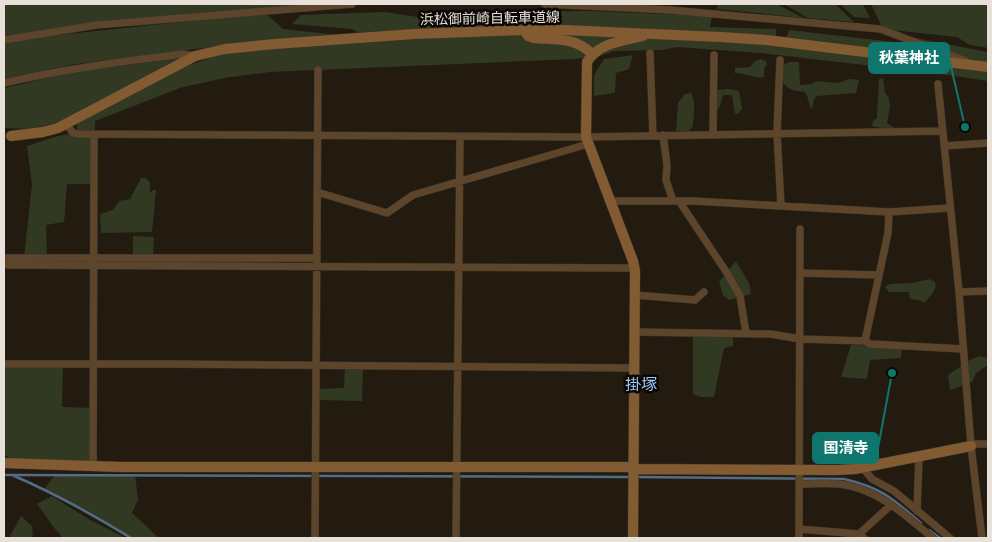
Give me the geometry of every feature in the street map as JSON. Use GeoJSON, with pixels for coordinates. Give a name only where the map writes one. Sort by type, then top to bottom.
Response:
{"type":"FeatureCollection","features":[{"type":"Feature","properties":{"kind":"street"},"geometry":{"type":"LineString","coordinates":[[4,40],[96,25],[352,4]]}},
{"type":"Feature","properties":{"kind":"street"},"geometry":{"type":"LineString","coordinates":[[545,4],[670,10],[815,24],[880,28],[983,67]]}},
{"type":"Feature","properties":{"kind":"street"},"geometry":{"type":"LineString","coordinates":[[524,30],[528,36],[534,38],[582,44],[592,54]]}},
{"type":"Feature","properties":{"kind":"street","name":"浜松御前崎自転車道線"},"geometry":{"type":"LineString","coordinates":[[11,136],[43,132],[66,124],[195,56],[225,49],[414,34],[524,30],[650,33],[766,40],[983,67]]}},
{"type":"Feature","properties":{"kind":"street"},"geometry":{"type":"LineString","coordinates":[[634,538],[634,268],[611,201],[587,140],[587,62],[592,54],[604,46],[650,33]]}},
{"type":"Feature","properties":{"kind":"street"},"geometry":{"type":"LineString","coordinates":[[650,53],[653,136]]}},
{"type":"Feature","properties":{"kind":"street"},"geometry":{"type":"LineString","coordinates":[[4,83],[104,63],[183,54],[195,56]]}},
{"type":"Feature","properties":{"kind":"street"},"geometry":{"type":"LineString","coordinates":[[713,135],[714,55]]}},
{"type":"Feature","properties":{"kind":"street"},"geometry":{"type":"LineString","coordinates":[[780,60],[777,134],[782,206]]}},
{"type":"Feature","properties":{"kind":"street"},"geometry":{"type":"LineString","coordinates":[[315,538],[318,70]]}},
{"type":"Feature","properties":{"kind":"street"},"geometry":{"type":"LineString","coordinates":[[938,84],[959,292],[971,445],[982,538]]}},
{"type":"Feature","properties":{"kind":"street"},"geometry":{"type":"LineString","coordinates":[[66,124],[73,133],[94,134],[587,140],[653,136],[943,130]]}},
{"type":"Feature","properties":{"kind":"street"},"geometry":{"type":"LineString","coordinates":[[93,466],[94,134]]}},
{"type":"Feature","properties":{"kind":"street"},"geometry":{"type":"LineString","coordinates":[[663,136],[667,165],[666,180],[676,201],[727,273],[740,296],[746,334]]}},
{"type":"Feature","properties":{"kind":"street"},"geometry":{"type":"LineString","coordinates":[[456,538],[460,137]]}},
{"type":"Feature","properties":{"kind":"street"},"geometry":{"type":"LineString","coordinates":[[317,192],[387,213],[413,195],[587,140]]}},
{"type":"Feature","properties":{"kind":"street"},"geometry":{"type":"LineString","coordinates":[[944,146],[988,143]]}},
{"type":"Feature","properties":{"kind":"street"},"geometry":{"type":"LineString","coordinates":[[611,201],[676,201],[889,212],[950,208]]}},
{"type":"Feature","properties":{"kind":"street"},"geometry":{"type":"LineString","coordinates":[[865,342],[888,233],[889,212]]}},
{"type":"Feature","properties":{"kind":"street"},"geometry":{"type":"LineString","coordinates":[[799,538],[800,229]]}},
{"type":"Feature","properties":{"kind":"street"},"geometry":{"type":"LineString","coordinates":[[317,258],[94,257],[7,261],[94,265],[634,268]]}},
{"type":"Feature","properties":{"kind":"street"},"geometry":{"type":"LineString","coordinates":[[800,273],[879,275]]}},
{"type":"Feature","properties":{"kind":"street"},"geometry":{"type":"LineString","coordinates":[[959,292],[988,291]]}},
{"type":"Feature","properties":{"kind":"street"},"geometry":{"type":"LineString","coordinates":[[635,295],[695,300],[704,292]]}},
{"type":"Feature","properties":{"kind":"street"},"geometry":{"type":"LineString","coordinates":[[635,332],[771,334],[800,339],[964,349]]}},
{"type":"Feature","properties":{"kind":"street"},"geometry":{"type":"LineString","coordinates":[[4,364],[635,368]]}},
{"type":"Feature","properties":{"kind":"street"},"geometry":{"type":"LineString","coordinates":[[4,463],[93,466],[626,467],[635,469],[838,470],[971,445],[988,444]]}},
{"type":"Feature","properties":{"kind":"street"},"geometry":{"type":"LineString","coordinates":[[917,510],[919,456]]}},
{"type":"Feature","properties":{"kind":"street"},"geometry":{"type":"LineString","coordinates":[[862,467],[872,479],[894,491],[950,538]]}},
{"type":"Feature","properties":{"kind":"street"},"geometry":{"type":"LineString","coordinates":[[800,484],[839,484],[875,494],[933,538]]}},
{"type":"Feature","properties":{"kind":"street"},"geometry":{"type":"LineString","coordinates":[[799,530],[862,536],[891,505]]}},
{"type":"Feature","properties":{"kind":"green space"},"geometry":{"type":"Polygon","coordinates":[[[4,4],[308,4],[88,26],[30,38],[265,13],[283,29],[339,35],[260,41],[76,64],[4,79],[4,4]]]}},
{"type":"Feature","properties":{"kind":"green space"},"geometry":{"type":"Polygon","coordinates":[[[718,4],[776,4],[804,18],[717,9],[718,4]]]}},
{"type":"Feature","properties":{"kind":"green space"},"geometry":{"type":"Polygon","coordinates":[[[784,4],[835,4],[854,22],[808,18],[784,4]]]}},
{"type":"Feature","properties":{"kind":"green space"},"geometry":{"type":"Polygon","coordinates":[[[840,4],[863,4],[870,18],[854,17],[840,4]]]}},
{"type":"Feature","properties":{"kind":"green space"},"geometry":{"type":"Polygon","coordinates":[[[871,4],[988,4],[988,48],[970,45],[957,37],[883,29],[871,4]]]}},
{"type":"Feature","properties":{"kind":"green space"},"geometry":{"type":"Polygon","coordinates":[[[588,11],[712,16],[710,27],[776,29],[776,36],[786,38],[789,30],[912,44],[915,38],[988,52],[988,81],[759,53],[677,47],[662,50],[614,51],[600,56],[575,59],[270,72],[224,78],[180,88],[95,121],[94,184],[67,184],[64,222],[46,225],[47,258],[24,258],[32,184],[27,146],[58,136],[77,134],[77,123],[183,67],[222,54],[264,49],[375,42],[352,29],[292,24],[301,15],[385,12],[418,17],[507,12],[588,11]]]}},
{"type":"Feature","properties":{"kind":"green space"},"geometry":{"type":"Polygon","coordinates":[[[633,55],[629,69],[616,73],[615,93],[594,96],[594,75],[604,59],[633,55]]]}},
{"type":"Feature","properties":{"kind":"green space"},"geometry":{"type":"Polygon","coordinates":[[[179,58],[64,121],[32,129],[4,128],[4,88],[69,73],[179,58]]]}},
{"type":"Feature","properties":{"kind":"green space"},"geometry":{"type":"Polygon","coordinates":[[[761,59],[766,61],[767,64],[764,69],[764,77],[735,73],[735,68],[750,67],[755,61],[761,59]]]}},
{"type":"Feature","properties":{"kind":"green space"},"geometry":{"type":"Polygon","coordinates":[[[789,62],[799,62],[800,85],[811,84],[817,81],[838,83],[849,79],[859,80],[856,93],[817,96],[814,99],[812,109],[805,92],[789,88],[782,80],[780,75],[784,65],[789,62]]]}},
{"type":"Feature","properties":{"kind":"green space"},"geometry":{"type":"Polygon","coordinates":[[[883,78],[885,93],[889,98],[890,106],[887,123],[899,131],[872,126],[873,121],[877,118],[879,79],[883,78]]]}},
{"type":"Feature","properties":{"kind":"green space"},"geometry":{"type":"Polygon","coordinates":[[[729,89],[739,91],[742,109],[739,113],[735,114],[732,95],[723,95],[717,110],[715,107],[717,90],[729,89]]]}},
{"type":"Feature","properties":{"kind":"green space"},"geometry":{"type":"Polygon","coordinates":[[[691,93],[694,105],[693,126],[688,132],[676,131],[678,103],[685,94],[691,93]]]}},
{"type":"Feature","properties":{"kind":"green space"},"geometry":{"type":"Polygon","coordinates":[[[141,178],[146,178],[150,183],[150,193],[156,190],[152,232],[101,233],[100,214],[113,210],[119,201],[130,199],[141,178]]]}},
{"type":"Feature","properties":{"kind":"green space"},"geometry":{"type":"Polygon","coordinates":[[[133,236],[154,237],[153,258],[133,258],[133,236]]]}},
{"type":"Feature","properties":{"kind":"green space"},"geometry":{"type":"Polygon","coordinates":[[[736,261],[749,283],[751,294],[729,300],[723,295],[719,282],[736,261]]]}},
{"type":"Feature","properties":{"kind":"green space"},"geometry":{"type":"Polygon","coordinates":[[[929,279],[935,282],[936,285],[933,293],[925,303],[910,299],[909,292],[889,292],[885,287],[890,284],[913,283],[929,279]]]}},
{"type":"Feature","properties":{"kind":"green space"},"geometry":{"type":"Polygon","coordinates":[[[693,333],[733,333],[733,346],[724,348],[714,397],[701,397],[693,394],[693,333]]]}},
{"type":"Feature","properties":{"kind":"green space"},"geometry":{"type":"Polygon","coordinates":[[[851,345],[902,346],[901,358],[870,360],[867,379],[841,377],[851,345]]]}},
{"type":"Feature","properties":{"kind":"green space"},"geometry":{"type":"Polygon","coordinates":[[[980,356],[988,358],[988,365],[976,373],[972,382],[950,390],[948,375],[970,360],[980,356]]]}},
{"type":"Feature","properties":{"kind":"green space"},"geometry":{"type":"Polygon","coordinates":[[[63,364],[62,407],[93,408],[93,463],[11,458],[4,455],[4,366],[63,364]]]}},
{"type":"Feature","properties":{"kind":"green space"},"geometry":{"type":"Polygon","coordinates":[[[345,368],[363,368],[362,401],[319,400],[319,389],[344,388],[345,368]]]}},
{"type":"Feature","properties":{"kind":"green space"},"geometry":{"type":"Polygon","coordinates":[[[56,474],[135,474],[138,500],[132,513],[159,538],[129,538],[44,489],[56,474]]]}},
{"type":"Feature","properties":{"kind":"green space"},"geometry":{"type":"Polygon","coordinates":[[[52,496],[90,520],[126,538],[63,538],[37,504],[52,496]]]}},
{"type":"Feature","properties":{"kind":"green space"},"geometry":{"type":"Polygon","coordinates":[[[21,516],[32,526],[33,538],[9,538],[21,516]]]}},
{"type":"Feature","properties":{"kind":"waterway"},"geometry":{"type":"LineString","coordinates":[[6,475],[632,477]]}},
{"type":"Feature","properties":{"kind":"waterway"},"geometry":{"type":"LineString","coordinates":[[12,475],[73,504],[131,538]]}},
{"type":"Feature","properties":{"kind":"waterway"},"geometry":{"type":"LineString","coordinates":[[637,477],[844,479],[868,486],[886,495],[921,523]]}},
{"type":"Feature","properties":{"kind":"waterway"},"geometry":{"type":"LineString","coordinates":[[929,530],[940,538]]}},
{"type":"Feature","properties":{"kind":"place","name":"秋葉神社"},"geometry":{"type":"Point","coordinates":[965,127]}},
{"type":"Feature","properties":{"kind":"place","name":"国清寺"},"geometry":{"type":"Point","coordinates":[892,373]}},
{"type":"Feature","properties":{"kind":"district","name":"掛塚"},"geometry":{"type":"Point","coordinates":[641,384]}}]}
